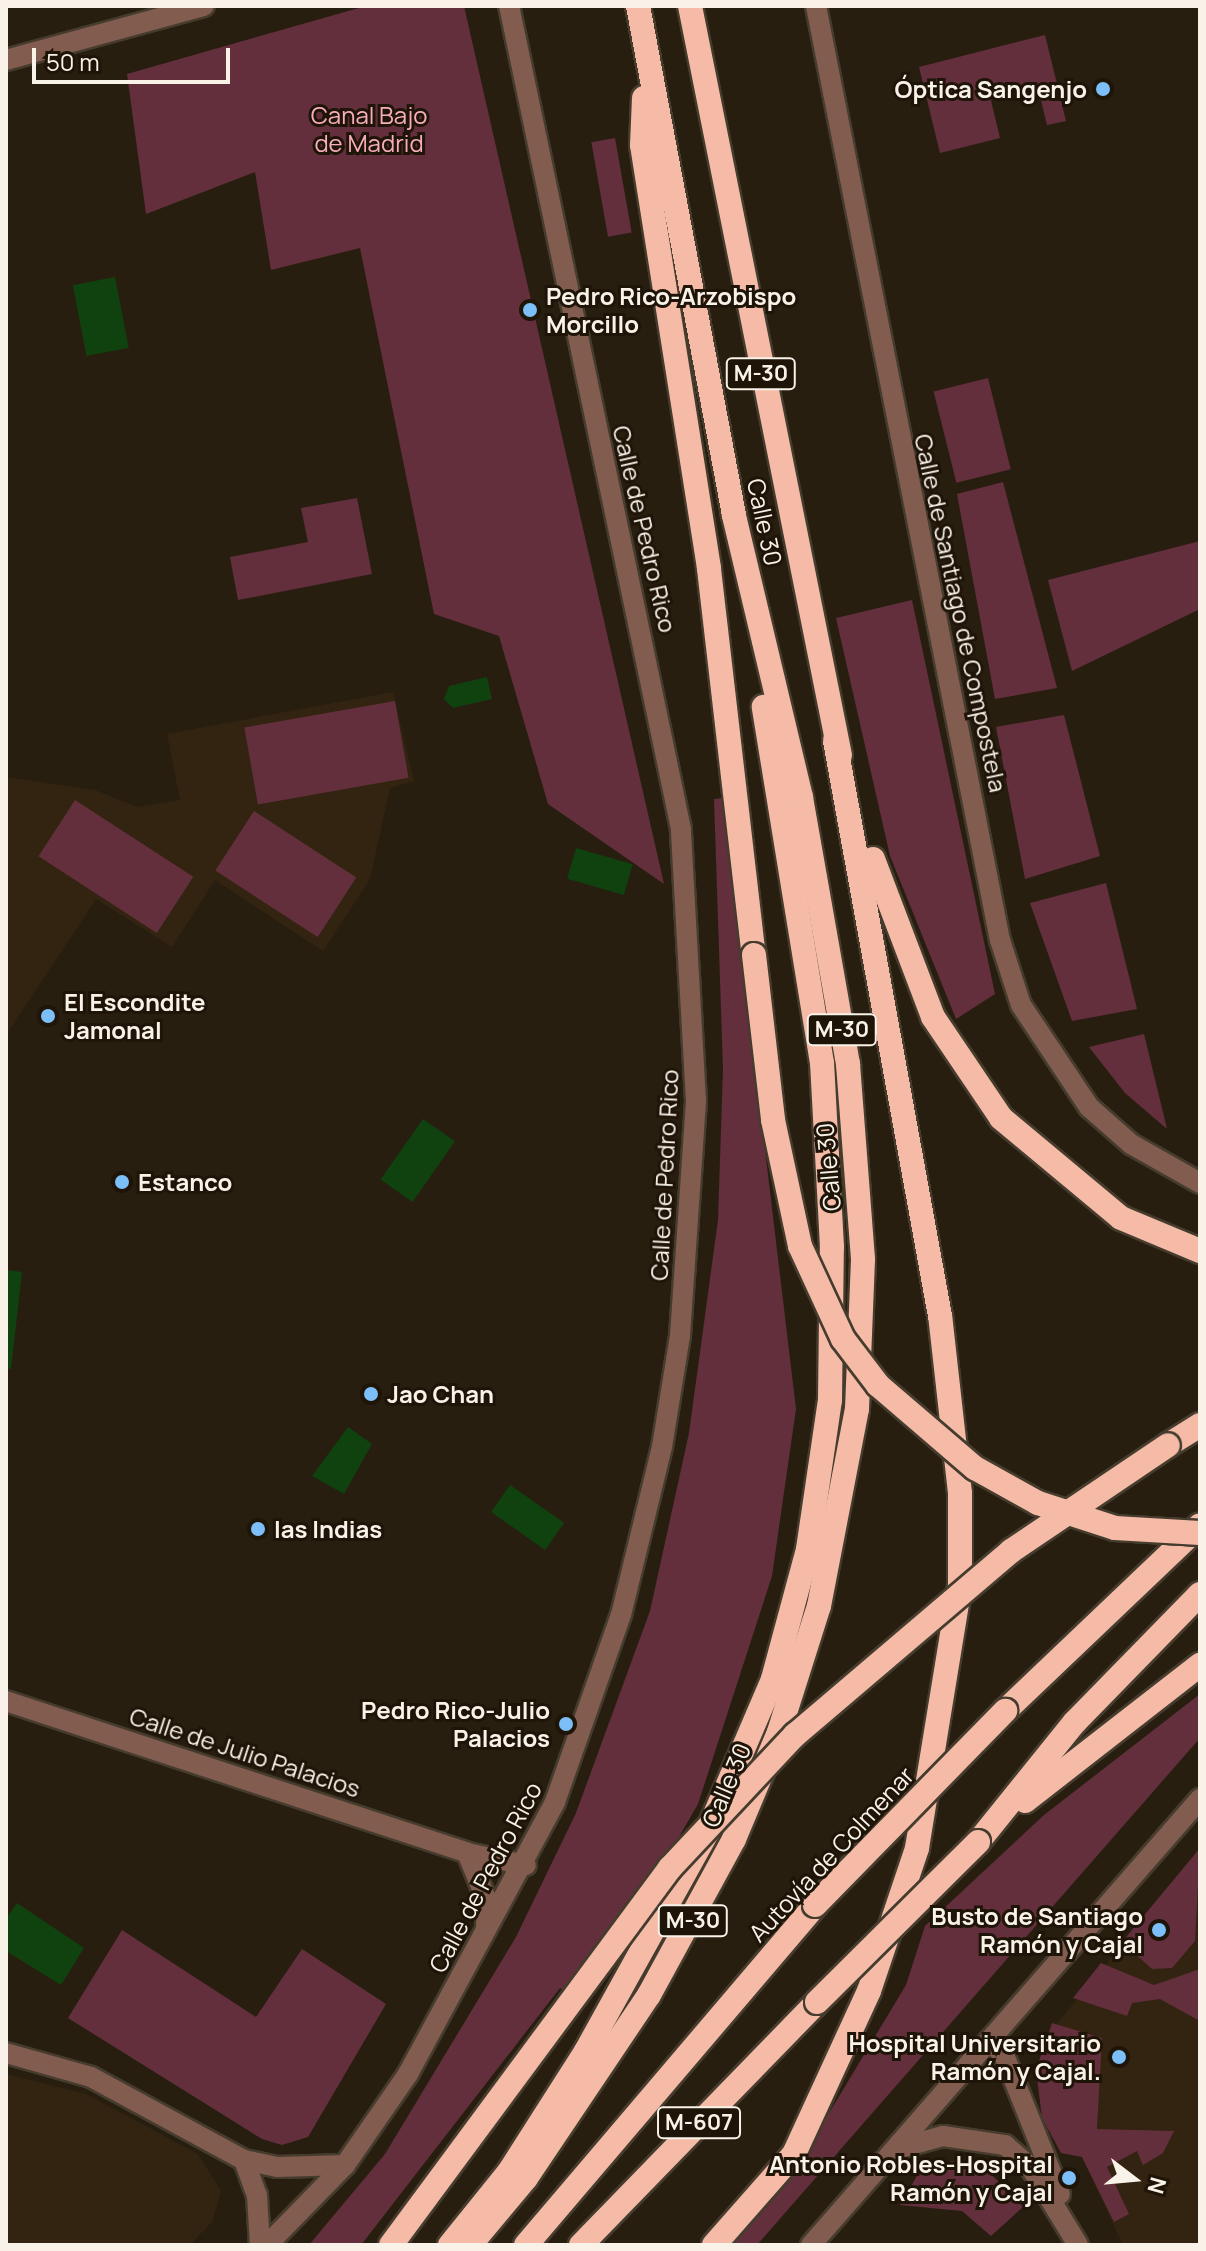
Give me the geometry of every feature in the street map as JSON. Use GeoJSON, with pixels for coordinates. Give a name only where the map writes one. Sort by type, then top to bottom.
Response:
{"type":"FeatureCollection","features":[{"type":"Feature","properties":{"kind":"highway","name":"Calle 30"},"geometry":{"type":"LineString","coordinates":[[470,2245],[526,2178],[649,1995],[734,1839],[779,1732],[819,1606],[857,1409],[863,1259],[848,1064],[801,797],[734,515],[638,6]]}},
{"type":"Feature","properties":{"kind":"highway","name":"M-30"},"geometry":{"type":"LineString","coordinates":[[690,6],[835,741],[940,1316],[960,1493],[960,1584],[917,1848],[869,1991],[794,2154],[714,2245]]}},
{"type":"Feature","properties":{"kind":"highway"},"geometry":{"type":"LineString","coordinates":[[645,52],[642,145],[709,569],[773,1120],[800,1246],[843,1339],[878,1385],[975,1468],[1038,1503],[1115,1528],[1200,1533]]}},
{"type":"Feature","properties":{"kind":"highway"},"geometry":{"type":"LineString","coordinates":[[450,2245],[509,2172],[586,2051],[708,1831],[773,1679],[808,1549],[830,1400],[832,1247],[822,1063],[734,515]]}},
{"type":"Feature","properties":{"kind":"highway"},"geometry":{"type":"LineString","coordinates":[[835,741],[897,936],[933,1017],[968,1072],[1054,1169],[1121,1218],[1200,1251]]}},
{"type":"Feature","properties":{"kind":"highway"},"geometry":{"type":"LineString","coordinates":[[391,2245],[670,1868],[795,1735],[1011,1551],[1200,1425]]}},
{"type":"Feature","properties":{"kind":"highway"},"geometry":{"type":"LineString","coordinates":[[1144,1572],[1200,1512]]}},
{"type":"Feature","properties":{"kind":"highway","name":"Autovía de Colmenar"},"geometry":{"type":"LineString","coordinates":[[526,2245],[815,1905],[1144,1572],[1200,1524]]}},
{"type":"Feature","properties":{"kind":"highway","name":"M-607"},"geometry":{"type":"LineString","coordinates":[[581,2245],[817,2002],[978,1842],[1075,1722],[1200,1594]]}},
{"type":"Feature","properties":{"kind":"highway"},"geometry":{"type":"LineString","coordinates":[[978,1842],[1090,1745],[1200,1665]]}},
{"type":"Feature","properties":{"kind":"street"},"geometry":{"type":"LineString","coordinates":[[6,60],[204,6]]}},
{"type":"Feature","properties":{"kind":"street","name":"Calle de Santiago de Compostela"},"geometry":{"type":"LineString","coordinates":[[816,6],[1000,940],[1021,1005],[1089,1107],[1172,1171],[1200,1183]]}},
{"type":"Feature","properties":{"kind":"street","name":"Calle de Pedro Rico"},"geometry":{"type":"LineString","coordinates":[[267,2245],[345,2165],[408,2074],[526,1865],[598,1694],[650,1503],[680,1336],[696,1101],[681,829],[507,10]]}},
{"type":"Feature","properties":{"kind":"street","name":"Calle de Julio Palacios"},"geometry":{"type":"LineString","coordinates":[[6,1701],[467,1853],[526,1865]]}},
{"type":"Feature","properties":{"kind":"street"},"geometry":{"type":"LineString","coordinates":[[811,2245],[1200,1799]]}},
{"type":"Feature","properties":{"kind":"street"},"geometry":{"type":"LineString","coordinates":[[467,1853],[487,1901],[486,1936]]}},
{"type":"Feature","properties":{"kind":"street"},"geometry":{"type":"LineString","coordinates":[[989,2041],[1004,2055],[1076,2240]]}},
{"type":"Feature","properties":{"kind":"street"},"geometry":{"type":"LineString","coordinates":[[6,2053],[91,2077],[244,2160],[277,2167],[345,2165]]}},
{"type":"Feature","properties":{"kind":"street"},"geometry":{"type":"LineString","coordinates":[[892,2151],[943,2136],[1005,2145],[1031,2168],[1076,2240]]}},
{"type":"Feature","properties":{"kind":"street"},"geometry":{"type":"LineString","coordinates":[[244,2160],[257,2195],[260,2245]]}},
{"type":"Feature","properties":{"kind":"shaded area"},"geometry":{"type":"Polygon","coordinates":[[[115,277],[129,348],[87,356],[73,285],[115,277]]]}},
{"type":"Feature","properties":{"kind":"shaded area"},"geometry":{"type":"Polygon","coordinates":[[[487,677],[492,699],[453,708],[444,699],[449,686],[487,677]]]}},
{"type":"Feature","properties":{"kind":"shaded area"},"geometry":{"type":"Polygon","coordinates":[[[393,692],[414,781],[390,788],[370,879],[323,951],[215,880],[172,947],[96,899],[6,1035],[6,777],[95,790],[137,807],[180,800],[167,734],[393,692]]]}},
{"type":"Feature","properties":{"kind":"shaded area"},"geometry":{"type":"Polygon","coordinates":[[[576,848],[633,864],[624,895],[567,879],[576,848]]]}},
{"type":"Feature","properties":{"kind":"shaded area"},"geometry":{"type":"Polygon","coordinates":[[[423,1119],[455,1141],[413,1202],[381,1180],[423,1119]]]}},
{"type":"Feature","properties":{"kind":"shaded area"},"geometry":{"type":"Polygon","coordinates":[[[6,1270],[22,1272],[11,1369],[6,1368],[6,1270]]]}},
{"type":"Feature","properties":{"kind":"shaded area"},"geometry":{"type":"Polygon","coordinates":[[[348,1427],[372,1444],[344,1494],[312,1476],[348,1427]]]}},
{"type":"Feature","properties":{"kind":"shaded area"},"geometry":{"type":"Polygon","coordinates":[[[510,1485],[564,1523],[545,1550],[491,1512],[510,1485]]]}},
{"type":"Feature","properties":{"kind":"shaded area","name":"Hospital Universitario Ramón y Cajal."},"geometry":{"type":"Polygon","coordinates":[[[1200,1850],[1200,2245],[1123,2245],[1082,2157],[1061,2153],[1042,2118],[1040,2044],[1200,1850]]]}},
{"type":"Feature","properties":{"kind":"shaded area"},"geometry":{"type":"Polygon","coordinates":[[[17,1903],[84,1948],[61,1985],[6,1951],[6,1919],[17,1903]]]}},
{"type":"Feature","properties":{"kind":"shaded area"},"geometry":{"type":"Polygon","coordinates":[[[6,2074],[86,2094],[198,2154],[221,2191],[212,2222],[190,2245],[6,2245],[6,2074]]]}},
{"type":"Feature","properties":{"kind":"green space","name":"Canal Bajo de Madrid"},"geometry":{"type":"Polygon","coordinates":[[[366,6],[464,6],[664,884],[548,804],[499,636],[434,614],[360,248],[271,270],[255,172],[146,214],[127,74],[366,6]]]}},
{"type":"Feature","properties":{"kind":"green space"},"geometry":{"type":"Polygon","coordinates":[[[1045,35],[1066,121],[1047,125],[1037,84],[990,96],[1000,138],[940,153],[919,67],[1045,35]]]}},
{"type":"Feature","properties":{"kind":"green space"},"geometry":{"type":"Polygon","coordinates":[[[615,138],[632,233],[608,237],[591,142],[615,138]]]}},
{"type":"Feature","properties":{"kind":"green space"},"geometry":{"type":"Polygon","coordinates":[[[988,378],[1011,469],[956,483],[934,392],[988,378]]]}},
{"type":"Feature","properties":{"kind":"green space"},"geometry":{"type":"Polygon","coordinates":[[[1003,482],[1057,688],[995,699],[957,494],[1003,482]]]}},
{"type":"Feature","properties":{"kind":"green space"},"geometry":{"type":"Polygon","coordinates":[[[357,498],[372,574],[238,600],[230,557],[308,542],[301,508],[357,498]]]}},
{"type":"Feature","properties":{"kind":"green space"},"geometry":{"type":"Polygon","coordinates":[[[1200,541],[1200,609],[1072,671],[1048,580],[1200,541]]]}},
{"type":"Feature","properties":{"kind":"green space"},"geometry":{"type":"Polygon","coordinates":[[[912,600],[995,994],[956,1019],[890,856],[836,618],[912,600]]]}},
{"type":"Feature","properties":{"kind":"green space"},"geometry":{"type":"Polygon","coordinates":[[[395,701],[409,778],[258,804],[244,728],[395,701]]]}},
{"type":"Feature","properties":{"kind":"green space"},"geometry":{"type":"Polygon","coordinates":[[[1064,715],[1100,856],[1025,879],[996,727],[1064,715]]]}},
{"type":"Feature","properties":{"kind":"green space"},"geometry":{"type":"Polygon","coordinates":[[[723,798],[796,1409],[772,1576],[698,1804],[582,2005],[560,1988],[361,2245],[309,2245],[385,2154],[516,1937],[576,1813],[650,1611],[689,1433],[718,1220],[723,1069],[714,799],[723,798]]]}},
{"type":"Feature","properties":{"kind":"green space"},"geometry":{"type":"Polygon","coordinates":[[[75,800],[193,877],[157,933],[39,856],[75,800]]]}},
{"type":"Feature","properties":{"kind":"green space"},"geometry":{"type":"Polygon","coordinates":[[[254,811],[356,877],[318,937],[215,871],[254,811]]]}},
{"type":"Feature","properties":{"kind":"green space"},"geometry":{"type":"Polygon","coordinates":[[[1106,883],[1137,1009],[1072,1021],[1030,903],[1106,883]]]}},
{"type":"Feature","properties":{"kind":"green space"},"geometry":{"type":"Polygon","coordinates":[[[1144,1034],[1167,1129],[1125,1093],[1089,1047],[1144,1034]]]}},
{"type":"Feature","properties":{"kind":"green space"},"geometry":{"type":"Polygon","coordinates":[[[1200,1694],[1200,1738],[757,2245],[731,2245],[814,2138],[906,1985],[925,1926],[1044,1815],[1200,1694]]]}},
{"type":"Feature","properties":{"kind":"green space"},"geometry":{"type":"Polygon","coordinates":[[[1200,1848],[1195,1941],[1172,1968],[1152,1969],[1122,1942],[1200,1848]]]}},
{"type":"Feature","properties":{"kind":"green space"},"geometry":{"type":"Polygon","coordinates":[[[122,1930],[256,2017],[302,1949],[386,2004],[308,2137],[282,2145],[262,2139],[68,2018],[122,1930]]]}},
{"type":"Feature","properties":{"kind":"green space"},"geometry":{"type":"Polygon","coordinates":[[[1101,1963],[1154,1985],[1200,1969],[1198,2020],[1160,1999],[1132,2003],[1127,2016],[1073,1998],[1101,1963]]]}},
{"type":"Feature","properties":{"kind":"green space"},"geometry":{"type":"Polygon","coordinates":[[[1052,2023],[1102,2038],[1097,2129],[1174,2131],[1163,2153],[1143,2165],[1137,2151],[1107,2167],[1129,2214],[1114,2222],[1082,2157],[1061,2153],[1042,2118],[1036,2070],[1052,2023]]]}},
{"type":"Feature","properties":{"kind":"green space"},"geometry":{"type":"Polygon","coordinates":[[[952,2161],[986,2169],[1023,2207],[991,2236],[962,2211],[900,2205],[918,2174],[952,2161]]]}},
{"type":"Feature","properties":{"kind":"place","name":"Óptica Sangenjo"},"geometry":{"type":"Point","coordinates":[1103,89]}},
{"type":"Feature","properties":{"kind":"place","name":"Pedro Rico-Arzobispo Morcillo"},"geometry":{"type":"Point","coordinates":[530,310]}},
{"type":"Feature","properties":{"kind":"place","name":"El Escondite Jamonal"},"geometry":{"type":"Point","coordinates":[48,1016]}},
{"type":"Feature","properties":{"kind":"place","name":"Estanco"},"geometry":{"type":"Point","coordinates":[122,1182]}},
{"type":"Feature","properties":{"kind":"place","name":"Jao Chan"},"geometry":{"type":"Point","coordinates":[371,1394]}},
{"type":"Feature","properties":{"kind":"place","name":"las Indias"},"geometry":{"type":"Point","coordinates":[258,1529]}},
{"type":"Feature","properties":{"kind":"place","name":"Pedro Rico-Julio Palacios"},"geometry":{"type":"Point","coordinates":[566,1724]}},
{"type":"Feature","properties":{"kind":"place","name":"Busto de Santiago Ramón y Cajal"},"geometry":{"type":"Point","coordinates":[1159,1930]}},
{"type":"Feature","properties":{"kind":"place","name":"Hospital Universitario Ramón y Cajal."},"geometry":{"type":"Point","coordinates":[1119,2057]}},
{"type":"Feature","properties":{"kind":"place","name":"Antonio Robles-Hospital Ramón y Cajal"},"geometry":{"type":"Point","coordinates":[1069,2178]}}]}
